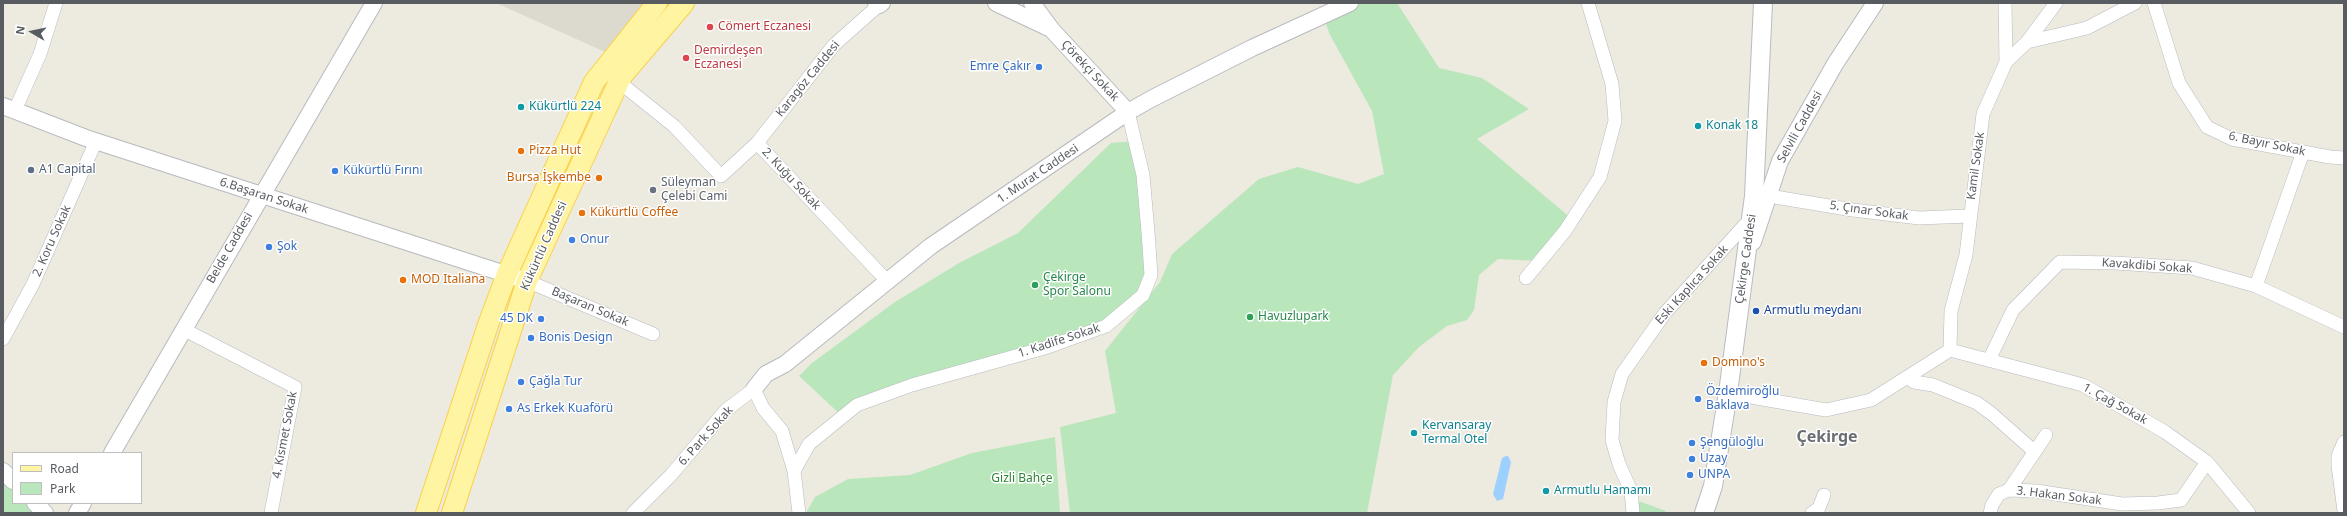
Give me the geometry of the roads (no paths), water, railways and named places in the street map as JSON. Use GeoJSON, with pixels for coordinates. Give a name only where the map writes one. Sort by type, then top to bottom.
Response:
{"type":"FeatureCollection","features":[{"type":"Feature","properties":{"kind":"main road","name":"Kükürtlü Caddesi"},"geometry":{"type":"LineString","coordinates":[[426,513],[489,322],[507,274],[594,82],[657,3]]}},
{"type":"Feature","properties":{"kind":"main road","name":"Kükürtlü Caddesi"},"geometry":{"type":"LineString","coordinates":[[452,513],[527,281],[619,82],[684,3]]}},
{"type":"Feature","properties":{"kind":"main road","name":"Çekirge Caddesi"},"geometry":{"type":"LineString","coordinates":[[1704,513],[1713,486],[1728,393],[1752,217],[1758,153],[1763,3]]}},
{"type":"Feature","properties":{"kind":"street"},"geometry":{"type":"LineString","coordinates":[[9,108],[40,54],[56,3]]}},
{"type":"Feature","properties":{"kind":"street","name":"Belde Caddesi"},"geometry":{"type":"LineString","coordinates":[[113,452],[374,3]]}},
{"type":"Feature","properties":{"kind":"street"},"geometry":{"type":"LineString","coordinates":[[996,3],[1052,30]]}},
{"type":"Feature","properties":{"kind":"street","name":"Çörekçi Sokak"},"geometry":{"type":"LineString","coordinates":[[1032,3],[1052,30],[1128,112]]}},
{"type":"Feature","properties":{"kind":"street","name":"1. Murat Caddesi"},"geometry":{"type":"LineString","coordinates":[[754,389],[766,374],[785,364],[931,246],[1128,112],[1252,48],[1350,3]]}},
{"type":"Feature","properties":{"kind":"street"},"geometry":{"type":"LineString","coordinates":[[1526,278],[1565,231],[1600,177],[1615,121],[1612,84],[1588,3]]}},
{"type":"Feature","properties":{"kind":"street","name":"Selvili Caddesi"},"geometry":{"type":"LineString","coordinates":[[1746,260],[1780,161],[1835,64],[1875,3]]}},
{"type":"Feature","properties":{"kind":"street"},"geometry":{"type":"LineString","coordinates":[[2005,3],[2006,62]]}},
{"type":"Feature","properties":{"kind":"street","name":"Kamil Sokak"},"geometry":{"type":"LineString","coordinates":[[1950,350],[1951,311],[1966,255],[1983,114],[2006,62],[2027,42],[2056,3]]}},
{"type":"Feature","properties":{"kind":"street"},"geometry":{"type":"LineString","coordinates":[[2027,42],[2087,28],[2135,3]]}},
{"type":"Feature","properties":{"kind":"street","name":"6. Bayır Sokak"},"geometry":{"type":"LineString","coordinates":[[2154,3],[2180,83],[2207,127],[2232,139],[2344,158]]}},
{"type":"Feature","properties":{"kind":"street","name":"Karagöz Caddesi"},"geometry":{"type":"LineString","coordinates":[[757,143],[834,45],[879,4]]}},
{"type":"Feature","properties":{"kind":"street","name":"2. Kuğu Sokak"},"geometry":{"type":"LineString","coordinates":[[619,82],[674,126],[721,176],[757,143],[887,281]]}},
{"type":"Feature","properties":{"kind":"street","name":"6.Başaran Sokak"},"geometry":{"type":"LineString","coordinates":[[9,108],[96,141],[527,281]]}},
{"type":"Feature","properties":{"kind":"street","name":"1. Kadife Sokak"},"geometry":{"type":"LineString","coordinates":[[794,471],[809,444],[857,405],[912,385],[1048,347],[1106,326],[1143,295],[1151,275],[1148,232],[1143,175],[1128,112]]}},
{"type":"Feature","properties":{"kind":"street","name":"2. Koru Sokak"},"geometry":{"type":"LineString","coordinates":[[3,339],[33,284],[96,141]]}},
{"type":"Feature","properties":{"kind":"street"},"geometry":{"type":"LineString","coordinates":[[2256,286],[2303,152]]}},
{"type":"Feature","properties":{"kind":"street","name":"5. Çınar Sokak"},"geometry":{"type":"LineString","coordinates":[[1769,196],[1853,210],[1919,218],[1970,216]]}},
{"type":"Feature","properties":{"kind":"street","name":"Eski Kaplıca Sokak"},"geometry":{"type":"LineString","coordinates":[[1633,513],[1631,491],[1619,464],[1612,440],[1614,402],[1622,374],[1665,313],[1752,217]]}},
{"type":"Feature","properties":{"kind":"street","name":"Kavakdibi Sokak"},"geometry":{"type":"LineString","coordinates":[[1989,360],[2013,310],[2060,262],[2115,263],[2192,268],[2256,286],[2344,327]]}},
{"type":"Feature","properties":{"kind":"street","name":"Başaran Sokak"},"geometry":{"type":"LineString","coordinates":[[527,281],[653,334]]}},
{"type":"Feature","properties":{"kind":"street","name":"4. Kısmet Sokak"},"geometry":{"type":"LineString","coordinates":[[184,329],[295,387],[271,513]]}},
{"type":"Feature","properties":{"kind":"street"},"geometry":{"type":"LineString","coordinates":[[1728,393],[1826,410],[1871,400],[1950,350]]}},
{"type":"Feature","properties":{"kind":"street","name":"1. Çağ Sokak"},"geometry":{"type":"LineString","coordinates":[[1950,350],[2083,385],[2165,432],[2207,462],[2249,513]]}},
{"type":"Feature","properties":{"kind":"street"},"geometry":{"type":"LineString","coordinates":[[1907,377],[1914,382],[1933,385],[1976,403],[2010,429],[2035,452]]}},
{"type":"Feature","properties":{"kind":"street"},"geometry":{"type":"LineString","coordinates":[[754,389],[763,408],[782,431],[794,471],[799,513]]}},
{"type":"Feature","properties":{"kind":"street","name":"6. Park Sokak"},"geometry":{"type":"LineString","coordinates":[[633,513],[671,475],[726,410],[754,389]]}},
{"type":"Feature","properties":{"kind":"street"},"geometry":{"type":"LineString","coordinates":[[1990,513],[1992,505],[1999,494],[2009,490],[2046,435]]}},
{"type":"Feature","properties":{"kind":"street"},"geometry":{"type":"LineString","coordinates":[[2344,442],[2338,456],[2344,511]]}},
{"type":"Feature","properties":{"kind":"street"},"geometry":{"type":"LineString","coordinates":[[2178,513],[2181,500],[2207,462]]}},
{"type":"Feature","properties":{"kind":"street"},"geometry":{"type":"LineString","coordinates":[[3,471],[12,480]]}},
{"type":"Feature","properties":{"kind":"street","name":"3. Hakan Sokak"},"geometry":{"type":"LineString","coordinates":[[2009,490],[2036,491],[2122,504],[2181,500]]}},
{"type":"Feature","properties":{"kind":"street"},"geometry":{"type":"LineString","coordinates":[[1812,513],[1819,508],[1824,495]]}},
{"type":"Feature","properties":{"kind":"street"},"geometry":{"type":"LineString","coordinates":[[36,504],[45,513]]}},
{"type":"Feature","properties":{"kind":"street"},"geometry":{"type":"LineString","coordinates":[[77,513],[82,504]]}},
{"type":"Feature","properties":{"kind":"water"},"geometry":{"type":"Polygon","coordinates":[[[1508,456],[1511,462],[1503,499],[1497,501],[1493,494],[1502,458],[1508,456]]]}},
{"type":"Feature","properties":{"kind":"place","name":"Cömert Eczanesi"},"geometry":{"type":"Point","coordinates":[710,27]}},
{"type":"Feature","properties":{"kind":"place","name":"Demirdeşen Eczanesi"},"geometry":{"type":"Point","coordinates":[686,58]}},
{"type":"Feature","properties":{"kind":"place","name":"Emre Çakır"},"geometry":{"type":"Point","coordinates":[1039,67]}},
{"type":"Feature","properties":{"kind":"place","name":"Kükürtlü 224"},"geometry":{"type":"Point","coordinates":[521,107]}},
{"type":"Feature","properties":{"kind":"place","name":"Konak 18"},"geometry":{"type":"Point","coordinates":[1698,126]}},
{"type":"Feature","properties":{"kind":"place","name":"Pizza Hut"},"geometry":{"type":"Point","coordinates":[521,151]}},
{"type":"Feature","properties":{"kind":"place","name":"A1 Capital"},"geometry":{"type":"Point","coordinates":[31,170]}},
{"type":"Feature","properties":{"kind":"place","name":"Kükürtlü Fırını"},"geometry":{"type":"Point","coordinates":[335,171]}},
{"type":"Feature","properties":{"kind":"place","name":"Bursa İşkembe"},"geometry":{"type":"Point","coordinates":[599,178]}},
{"type":"Feature","properties":{"kind":"place","name":"Süleyman Çelebi Cami"},"geometry":{"type":"Point","coordinates":[653,190]}},
{"type":"Feature","properties":{"kind":"place","name":"Kükürtlü Coffee"},"geometry":{"type":"Point","coordinates":[582,213]}},
{"type":"Feature","properties":{"kind":"place","name":"Onur"},"geometry":{"type":"Point","coordinates":[572,240]}},
{"type":"Feature","properties":{"kind":"place","name":"Şok"},"geometry":{"type":"Point","coordinates":[269,247]}},
{"type":"Feature","properties":{"kind":"place","name":"MOD Italiana"},"geometry":{"type":"Point","coordinates":[403,280]}},
{"type":"Feature","properties":{"kind":"place","name":"Çekirge Spor Salonu"},"geometry":{"type":"Point","coordinates":[1035,285]}},
{"type":"Feature","properties":{"kind":"place","name":"Armutlu meydanı"},"geometry":{"type":"Point","coordinates":[1756,311]}},
{"type":"Feature","properties":{"kind":"place","name":"Havuzlupark"},"geometry":{"type":"Point","coordinates":[1250,317]}},
{"type":"Feature","properties":{"kind":"place","name":"45 DK"},"geometry":{"type":"Point","coordinates":[541,319]}},
{"type":"Feature","properties":{"kind":"place","name":"Bonis Design"},"geometry":{"type":"Point","coordinates":[531,338]}},
{"type":"Feature","properties":{"kind":"place","name":"Domino's"},"geometry":{"type":"Point","coordinates":[1704,363]}},
{"type":"Feature","properties":{"kind":"place","name":"Çağla Tur"},"geometry":{"type":"Point","coordinates":[521,382]}},
{"type":"Feature","properties":{"kind":"place","name":"Özdemiroğlu Baklava"},"geometry":{"type":"Point","coordinates":[1698,399]}},
{"type":"Feature","properties":{"kind":"place","name":"As Erkek Kuaförü"},"geometry":{"type":"Point","coordinates":[509,409]}},
{"type":"Feature","properties":{"kind":"place","name":"Kervansaray Termal Otel"},"geometry":{"type":"Point","coordinates":[1414,433]}},
{"type":"Feature","properties":{"kind":"place","name":"Şengüloğlu"},"geometry":{"type":"Point","coordinates":[1692,443]}},
{"type":"Feature","properties":{"kind":"place","name":"Uzay"},"geometry":{"type":"Point","coordinates":[1692,459]}},
{"type":"Feature","properties":{"kind":"place","name":"UNPA"},"geometry":{"type":"Point","coordinates":[1690,475]}},
{"type":"Feature","properties":{"kind":"place","name":"Armutlu Hamamı"},"geometry":{"type":"Point","coordinates":[1546,491]}},
{"type":"Feature","properties":{"kind":"district","name":"Çekirge"},"geometry":{"type":"Point","coordinates":[1827,437]}},
{"type":"Feature","properties":{"kind":"park label","name":"Gizli Bahçe"},"geometry":{"type":"Point","coordinates":[1022,479]}}]}
